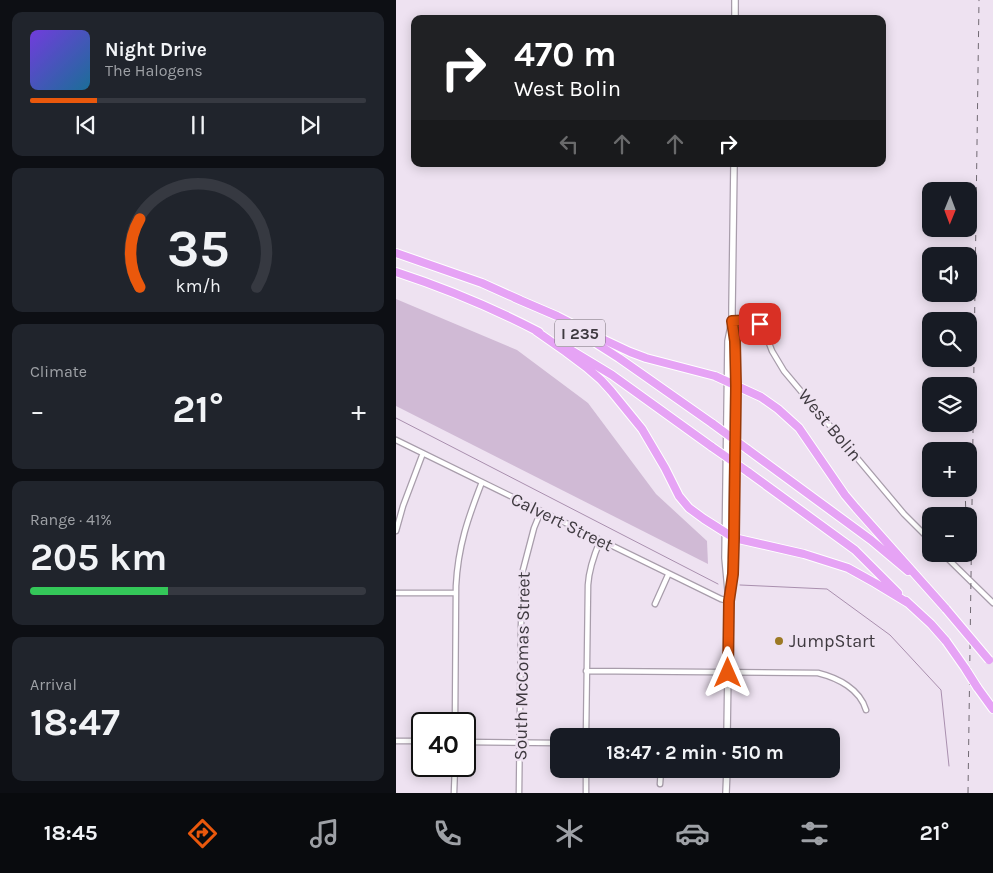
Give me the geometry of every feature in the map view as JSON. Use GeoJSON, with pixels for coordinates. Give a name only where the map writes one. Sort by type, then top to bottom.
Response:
{"type":"FeatureCollection","features":[{"type":"Feature","properties":{"kind":"highway","name":"I 235"},"geometry":{"type":"LineString","coordinates":[[396,253],[482,283],[515,298],[568,326],[619,358],[748,449],[871,540],[924,585],[991,663]]}},
{"type":"Feature","properties":{"kind":"highway","name":"I 235"},"geometry":{"type":"LineString","coordinates":[[396,272],[500,312],[579,354],[612,375],[855,550],[946,641],[993,709]]}},
{"type":"Feature","properties":{"kind":"highway"},"geometry":{"type":"LineString","coordinates":[[515,298],[558,316],[630,352],[715,376],[761,398],[798,428],[845,496],[924,585]]}},
{"type":"Feature","properties":{"kind":"highway"},"geometry":{"type":"LineString","coordinates":[[536,331],[573,357],[612,391],[642,429],[682,500],[696,514],[734,538],[797,552],[859,573],[908,603]]}},
{"type":"Feature","properties":{"kind":"street"},"geometry":{"type":"LineString","coordinates":[[735,0],[735,15]]}},
{"type":"Feature","properties":{"kind":"street"},"geometry":{"type":"LineString","coordinates":[[729,601],[733,574],[736,386],[735,341],[732,321],[734,167]]}},
{"type":"Feature","properties":{"kind":"street","name":"West Bolin"},"geometry":{"type":"LineString","coordinates":[[732,321],[752,320],[760,324],[772,351],[784,370],[904,514],[922,532]]}},
{"type":"Feature","properties":{"kind":"street"},"geometry":{"type":"LineString","coordinates":[[727,728],[729,601],[724,558],[728,341],[732,321]]}},
{"type":"Feature","properties":{"kind":"street","name":"Calvert Street"},"geometry":{"type":"LineString","coordinates":[[396,440],[719,599],[729,601]]}},
{"type":"Feature","properties":{"kind":"street"},"geometry":{"type":"LineString","coordinates":[[396,531],[402,506],[423,453]]}},
{"type":"Feature","properties":{"kind":"street"},"geometry":{"type":"LineString","coordinates":[[455,712],[458,566],[469,514],[482,482]]}},
{"type":"Feature","properties":{"kind":"street","name":"South McComas Street"},"geometry":{"type":"LineString","coordinates":[[519,793],[523,570],[534,528],[541,511]]}},
{"type":"Feature","properties":{"kind":"street"},"geometry":{"type":"LineString","coordinates":[[586,728],[588,579],[592,561],[600,541]]}},
{"type":"Feature","properties":{"kind":"street"},"geometry":{"type":"LineString","coordinates":[[951,562],[993,603]]}},
{"type":"Feature","properties":{"kind":"street"},"geometry":{"type":"LineString","coordinates":[[655,604],[668,574]]}},
{"type":"Feature","properties":{"kind":"street"},"geometry":{"type":"LineString","coordinates":[[396,592],[456,593]]}},
{"type":"Feature","properties":{"kind":"street"},"geometry":{"type":"LineString","coordinates":[[586,671],[818,673],[832,676],[854,690],[864,702],[866,710]]}},
{"type":"Feature","properties":{"kind":"street"},"geometry":{"type":"LineString","coordinates":[[396,741],[411,741]]}},
{"type":"Feature","properties":{"kind":"street"},"geometry":{"type":"LineString","coordinates":[[476,742],[550,743]]}},
{"type":"Feature","properties":{"kind":"street"},"geometry":{"type":"LineString","coordinates":[[454,777],[454,793]]}},
{"type":"Feature","properties":{"kind":"street"},"geometry":{"type":"LineString","coordinates":[[586,778],[586,793]]}},
{"type":"Feature","properties":{"kind":"street"},"geometry":{"type":"LineString","coordinates":[[660,778],[660,784]]}},
{"type":"Feature","properties":{"kind":"street"},"geometry":{"type":"LineString","coordinates":[[726,793],[727,778]]}},
{"type":"Feature","properties":{"kind":"shaded area"},"geometry":{"type":"Polygon","coordinates":[[[396,299],[517,350],[588,403],[656,494],[707,541],[708,564],[396,406],[396,299]]]}},
{"type":"Feature","properties":{"kind":"waterway"},"geometry":{"type":"LineString","coordinates":[[396,418],[718,584]]}},
{"type":"Feature","properties":{"kind":"waterway"},"geometry":{"type":"LineString","coordinates":[[740,585],[827,589],[890,635],[941,690],[949,766]]}},
{"type":"Feature","properties":{"kind":"railway"},"geometry":{"type":"LineString","coordinates":[[968,793],[979,0]]}},
{"type":"Feature","properties":{"kind":"railway"},"geometry":{"type":"LineString","coordinates":[[965,497],[966,507]]}},
{"type":"Feature","properties":{"kind":"place","name":"JumpStart"},"geometry":{"type":"Point","coordinates":[779,641]}},
{"type":"Feature","properties":{"kind":"route"},"geometry":{"type":"LineString","coordinates":[[728,673],[729,601],[733,574],[736,386],[735,341],[732,321],[752,320],[760,324]]}}]}
